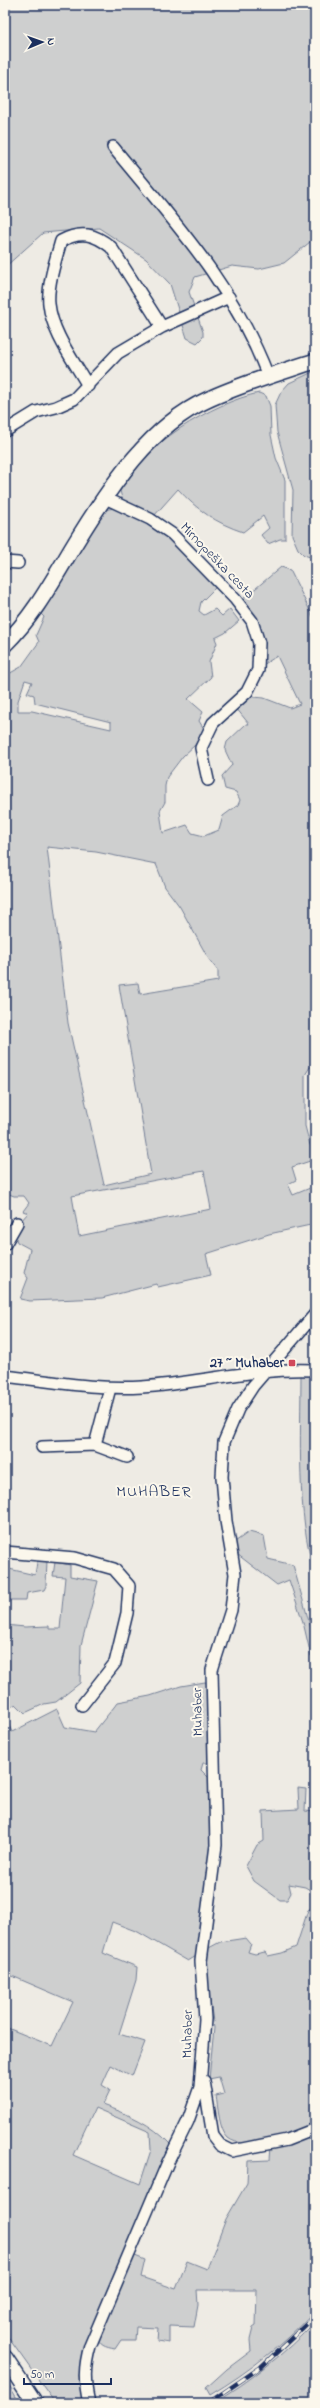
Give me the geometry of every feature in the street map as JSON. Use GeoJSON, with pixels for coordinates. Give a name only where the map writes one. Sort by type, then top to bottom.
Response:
{"type":"FeatureCollection","features":[{"type":"Feature","properties":{"kind":"street"},"geometry":{"type":"LineString","coordinates":[[113,147],[192,241],[229,297],[256,346],[268,376]]}},
{"type":"Feature","properties":{"kind":"street"},"geometry":{"type":"LineString","coordinates":[[88,386],[53,323],[48,303],[55,262],[62,241],[72,236],[87,233],[100,238],[111,247],[162,327]]}},
{"type":"Feature","properties":{"kind":"street"},"geometry":{"type":"LineString","coordinates":[[5,431],[36,412],[56,407],[74,399],[118,353],[162,327],[229,297]]}},
{"type":"Feature","properties":{"kind":"street"},"geometry":{"type":"LineString","coordinates":[[5,644],[32,613],[103,497],[128,465],[158,435],[180,416],[206,400],[268,376],[315,361]]}},
{"type":"Feature","properties":{"kind":"street","name":"Mirnopeška cesta"},"geometry":{"type":"LineString","coordinates":[[103,497],[150,519],[172,534],[235,599],[252,621],[259,643],[258,670],[247,692],[213,723],[201,748],[208,780]]}},
{"type":"Feature","properties":{"kind":"street"},"geometry":{"type":"LineString","coordinates":[[5,562],[18,563]]}},
{"type":"Feature","properties":{"kind":"street"},"geometry":{"type":"LineString","coordinates":[[5,1244],[17,1223]]}},
{"type":"Feature","properties":{"kind":"street","name":"Muhaber"},"geometry":{"type":"LineString","coordinates":[[89,2403],[84,2385],[84,2366],[90,2346],[168,2162],[188,2121],[200,2087],[205,2019],[201,1961],[216,1845],[212,1670],[231,1610],[235,1574],[226,1522],[222,1477],[224,1442],[238,1409],[253,1386],[315,1314]]}},
{"type":"Feature","properties":{"kind":"street"},"geometry":{"type":"LineString","coordinates":[[5,1376],[110,1388],[143,1387],[268,1370],[315,1370]]}},
{"type":"Feature","properties":{"kind":"street"},"geometry":{"type":"LineString","coordinates":[[95,1445],[110,1388]]}},
{"type":"Feature","properties":{"kind":"street"},"geometry":{"type":"LineString","coordinates":[[42,1447],[95,1445],[127,1457]]}},
{"type":"Feature","properties":{"kind":"street"},"geometry":{"type":"LineString","coordinates":[[5,1552],[75,1558],[114,1569],[129,1586],[126,1613],[115,1662],[82,1706]]}},
{"type":"Feature","properties":{"kind":"street","name":"Muhaber"},"geometry":{"type":"LineString","coordinates":[[202,2069],[213,2136],[220,2145],[232,2151],[287,2140],[315,2129]]}},
{"type":"Feature","properties":{"kind":"street"},"geometry":{"type":"LineString","coordinates":[[5,2358],[35,2403]]}},
{"type":"Feature","properties":{"kind":"shaded area"},"geometry":{"type":"Polygon","coordinates":[[[5,5],[315,5],[315,238],[284,263],[259,269],[232,266],[195,277],[189,292],[203,332],[203,337],[197,343],[187,338],[170,284],[146,259],[99,228],[43,233],[5,267],[5,5]]]}},
{"type":"Feature","properties":{"kind":"shaded area"},"geometry":{"type":"Polygon","coordinates":[[[315,371],[315,557],[313,558],[304,555],[298,549],[292,535],[293,490],[277,432],[275,405],[281,392],[289,383],[315,371]]]}},
{"type":"Feature","properties":{"kind":"shaded area"},"geometry":{"type":"Polygon","coordinates":[[[259,393],[266,396],[270,406],[271,435],[276,458],[285,480],[285,539],[280,539],[268,544],[261,535],[269,528],[263,516],[243,532],[224,524],[208,515],[192,503],[178,489],[154,516],[123,502],[120,491],[129,475],[143,458],[160,443],[200,416],[241,398],[259,393]]]}},
{"type":"Feature","properties":{"kind":"shaded area"},"geometry":{"type":"Polygon","coordinates":[[[114,508],[150,522],[175,541],[218,585],[201,602],[199,611],[204,615],[215,609],[222,616],[230,609],[239,621],[225,633],[215,638],[217,643],[209,662],[211,677],[188,699],[203,712],[199,721],[204,729],[195,745],[183,756],[167,777],[165,786],[165,802],[160,811],[163,833],[187,825],[192,833],[204,836],[219,830],[223,816],[238,805],[240,800],[236,792],[225,789],[222,776],[232,765],[225,750],[227,742],[246,724],[249,724],[236,708],[250,694],[253,697],[264,698],[290,708],[300,704],[277,656],[263,665],[255,620],[243,599],[281,567],[290,570],[315,621],[315,1067],[310,1067],[305,1075],[305,1126],[310,1145],[315,1151],[315,1168],[313,1160],[292,1167],[296,1180],[288,1184],[293,1195],[315,1186],[315,1224],[269,1234],[206,1254],[211,1275],[158,1287],[156,1284],[102,1298],[30,1301],[20,1299],[28,1278],[24,1273],[30,1249],[17,1242],[13,1230],[28,1213],[23,1211],[29,1203],[24,1196],[14,1196],[9,1194],[5,1198],[5,676],[21,667],[39,642],[36,635],[44,617],[41,614],[104,510],[114,508]],[[25,680],[18,701],[18,711],[32,711],[111,729],[111,722],[35,703],[34,695],[27,693],[32,682],[25,680]],[[47,847],[68,1023],[104,1185],[151,1174],[119,985],[138,983],[140,994],[218,981],[218,971],[208,958],[180,907],[165,887],[156,864],[96,852],[47,847]],[[204,1171],[72,1196],[79,1236],[211,1209],[204,1171]]]}},
{"type":"Feature","properties":{"kind":"shaded area"},"geometry":{"type":"Polygon","coordinates":[[[301,1373],[315,1374],[311,1498],[315,1524],[315,1574],[309,1551],[302,1501],[300,1448],[301,1373]]]}},
{"type":"Feature","properties":{"kind":"shaded area"},"geometry":{"type":"Polygon","coordinates":[[[249,1532],[264,1536],[268,1559],[293,1565],[315,1643],[315,1656],[311,1656],[303,1622],[289,1580],[277,1585],[237,1554],[232,1544],[249,1532]]]}},
{"type":"Feature","properties":{"kind":"shaded area"},"geometry":{"type":"Polygon","coordinates":[[[39,1550],[47,1560],[46,1586],[44,1590],[27,1593],[26,1600],[6,1600],[5,1622],[5,1568],[35,1575],[39,1550]]]}},
{"type":"Feature","properties":{"kind":"shaded area"},"geometry":{"type":"Polygon","coordinates":[[[55,1562],[70,1565],[70,1576],[98,1581],[81,1645],[80,1683],[56,1702],[44,1704],[25,1713],[16,1704],[5,1710],[5,1625],[25,1627],[49,1626],[49,1629],[60,1629],[65,1577],[53,1576],[55,1562]]]}},
{"type":"Feature","properties":{"kind":"shaded area"},"geometry":{"type":"Polygon","coordinates":[[[205,1682],[209,1684],[210,1763],[203,1763],[201,1770],[212,1781],[213,1843],[198,1955],[188,1961],[138,1932],[112,1922],[103,1953],[137,1967],[136,1980],[119,2034],[145,2042],[132,2076],[111,2065],[102,2085],[110,2090],[103,2105],[139,2120],[147,2125],[170,2144],[170,2149],[82,2359],[79,2376],[86,2403],[55,2403],[5,2333],[5,2027],[52,2046],[73,2002],[5,1973],[5,1717],[12,1732],[57,1709],[65,1727],[94,1732],[118,1702],[150,1696],[181,1686],[205,1682]],[[95,2108],[73,2155],[140,2184],[151,2150],[150,2132],[95,2108]]]}},
{"type":"Feature","properties":{"kind":"shaded area"},"geometry":{"type":"Polygon","coordinates":[[[298,1788],[306,1789],[305,1811],[315,1812],[315,1893],[305,1887],[289,1884],[291,1893],[287,1900],[280,1900],[254,1881],[246,1866],[257,1845],[264,1841],[263,1811],[299,1809],[298,1788]]]}},
{"type":"Feature","properties":{"kind":"shaded area"},"geometry":{"type":"Polygon","coordinates":[[[315,1906],[315,2127],[271,2140],[246,2143],[236,2142],[228,2138],[221,2124],[216,2096],[224,2094],[219,2077],[209,2079],[214,2028],[205,1968],[207,1949],[220,1942],[246,1938],[251,1944],[248,1952],[255,1954],[265,1952],[268,1956],[282,1953],[296,1947],[308,1910],[315,1906]]]}},
{"type":"Feature","properties":{"kind":"shaded area"},"geometry":{"type":"Polygon","coordinates":[[[315,2133],[315,2310],[279,2346],[253,2367],[210,2395],[206,2388],[227,2369],[251,2351],[250,2340],[253,2328],[256,2326],[257,2290],[197,2290],[198,2305],[194,2327],[169,2326],[169,2343],[157,2341],[158,2328],[136,2327],[135,2340],[121,2340],[115,2349],[105,2347],[99,2342],[97,2335],[135,2256],[145,2260],[141,2277],[176,2289],[187,2261],[207,2269],[226,2219],[247,2183],[248,2161],[269,2160],[270,2146],[315,2133]]]}},
{"type":"Feature","properties":{"kind":"shaded area"},"geometry":{"type":"Polygon","coordinates":[[[315,2322],[315,2403],[213,2403],[267,2366],[292,2345],[315,2322]]]}},
{"type":"Feature","properties":{"kind":"shaded area"},"geometry":{"type":"Polygon","coordinates":[[[5,2378],[19,2402],[22,2403],[5,2403],[5,2378]]]}},
{"type":"Feature","properties":{"kind":"railway"},"geometry":{"type":"LineString","coordinates":[[208,2403],[261,2367],[315,2316]]}},
{"type":"Feature","properties":{"kind":"place","name":"27 ~ Muhaber"},"geometry":{"type":"Point","coordinates":[292,1363]}},
{"type":"Feature","properties":{"kind":"district","name":"MUHABER"},"geometry":{"type":"Point","coordinates":[154,1492]}}]}
